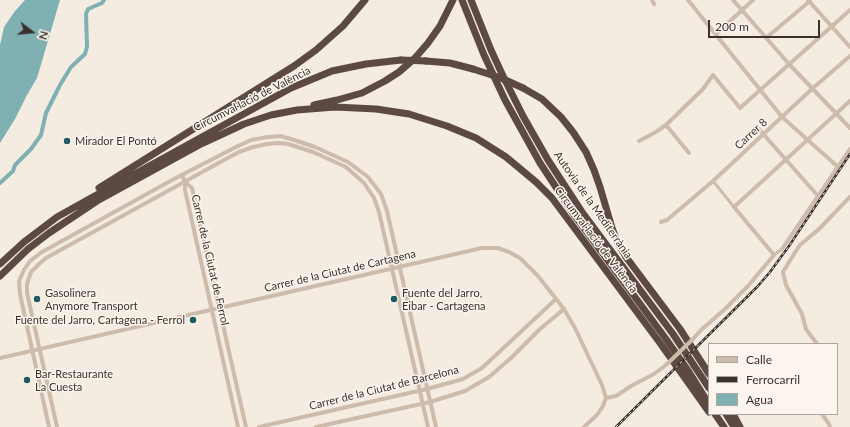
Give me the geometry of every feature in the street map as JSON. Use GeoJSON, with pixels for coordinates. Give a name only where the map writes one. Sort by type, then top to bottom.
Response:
{"type":"FeatureCollection","features":[{"type":"Feature","properties":{"kind":"highway"},"geometry":{"type":"LineString","coordinates":[[57,217],[64,210],[305,58],[326,42],[343,26],[365,0]]}},
{"type":"Feature","properties":{"kind":"highway"},"geometry":{"type":"LineString","coordinates":[[297,110],[306,106],[362,93],[393,77],[422,51],[436,33],[453,0]]}},
{"type":"Feature","properties":{"kind":"highway","name":"Autovia de la Mediterrània"},"geometry":{"type":"LineString","coordinates":[[462,0],[484,55],[505,100],[540,163],[575,216],[666,339],[708,402]]}},
{"type":"Feature","properties":{"kind":"highway","name":"Autovia de la Mediterrània"},"geometry":{"type":"LineString","coordinates":[[472,0],[502,76],[548,160],[582,212],[673,334],[708,386]]}},
{"type":"Feature","properties":{"kind":"highway","name":"Circumval·lació de València"},"geometry":{"type":"LineString","coordinates":[[0,264],[24,242],[57,217],[291,88],[332,71],[366,64],[401,60],[450,63],[501,78],[523,88],[542,100],[561,117],[586,152],[600,187],[612,228],[626,257],[680,330],[708,372]]}},
{"type":"Feature","properties":{"kind":"highway","name":"Circumval·lació de València"},"geometry":{"type":"LineString","coordinates":[[0,276],[28,249],[97,201],[201,144],[244,124],[271,115],[297,110],[335,107],[376,109],[409,114],[447,126],[476,138],[506,157],[536,182],[552,198],[708,410]]}},
{"type":"Feature","properties":{"kind":"highway","name":"Circumval·lació de València"},"geometry":{"type":"LineString","coordinates":[[711,415],[718,427]]}},
{"type":"Feature","properties":{"kind":"highway"},"geometry":{"type":"LineString","coordinates":[[716,415],[724,427]]}},
{"type":"Feature","properties":{"kind":"highway"},"geometry":{"type":"LineString","coordinates":[[727,415],[734,427]]}},
{"type":"Feature","properties":{"kind":"highway"},"geometry":{"type":"LineString","coordinates":[[734,415],[740,427]]}},
{"type":"Feature","properties":{"kind":"street"},"geometry":{"type":"LineString","coordinates":[[688,0],[782,116],[807,140],[838,166]]}},
{"type":"Feature","properties":{"kind":"street"},"geometry":{"type":"LineString","coordinates":[[733,0],[789,64],[850,128]]}},
{"type":"Feature","properties":{"kind":"street"},"geometry":{"type":"LineString","coordinates":[[716,34],[753,0]]}},
{"type":"Feature","properties":{"kind":"street"},"geometry":{"type":"LineString","coordinates":[[766,38],[809,1],[850,47]]}},
{"type":"Feature","properties":{"kind":"street"},"geometry":{"type":"LineString","coordinates":[[639,141],[666,125],[703,89],[713,75],[740,108],[850,10]]}},
{"type":"Feature","properties":{"kind":"street","name":"Carrer 8"},"geometry":{"type":"LineString","coordinates":[[661,222],[667,220],[713,181],[764,135],[782,116],[850,56]]}},
{"type":"Feature","properties":{"kind":"street"},"geometry":{"type":"LineString","coordinates":[[734,207],[850,101]]}},
{"type":"Feature","properties":{"kind":"street"},"geometry":{"type":"LineString","coordinates":[[666,125],[689,153]]}},
{"type":"Feature","properties":{"kind":"street"},"geometry":{"type":"LineString","coordinates":[[757,127],[818,196]]}},
{"type":"Feature","properties":{"kind":"street"},"geometry":{"type":"LineString","coordinates":[[49,427],[20,294],[20,281],[24,270],[30,261],[42,252],[236,147],[251,140],[280,136],[316,147],[348,162],[368,178],[381,194],[387,211],[436,427]]}},
{"type":"Feature","properties":{"kind":"street"},"geometry":{"type":"LineString","coordinates":[[57,427],[26,293],[31,272],[46,258],[240,152],[253,147],[279,143],[288,144],[313,152],[346,167],[364,183],[374,198],[379,212],[428,427]]}},
{"type":"Feature","properties":{"kind":"street"},"geometry":{"type":"LineString","coordinates":[[584,427],[597,415],[606,398],[616,396],[654,374],[666,365],[748,286],[782,249],[850,148]]}},
{"type":"Feature","properties":{"kind":"street"},"geometry":{"type":"LineString","coordinates":[[182,175],[185,182]]}},
{"type":"Feature","properties":{"kind":"street"},"geometry":{"type":"LineString","coordinates":[[713,181],[774,256]]}},
{"type":"Feature","properties":{"kind":"street","name":"Carrer de la Ciutat de Ferrol"},"geometry":{"type":"LineString","coordinates":[[185,182],[192,188],[246,427]]}},
{"type":"Feature","properties":{"kind":"street","name":"Carrer de la Ciutat de Ferrol"},"geometry":{"type":"LineString","coordinates":[[185,182],[185,190],[238,427]]}},
{"type":"Feature","properties":{"kind":"street"},"geometry":{"type":"LineString","coordinates":[[816,343],[806,329],[802,314],[786,285],[783,272],[800,245],[819,229],[850,197]]}},
{"type":"Feature","properties":{"kind":"street","name":"Carrer de la Ciutat de Cartagena"},"geometry":{"type":"LineString","coordinates":[[0,358],[482,248],[498,248],[520,258],[538,276],[564,309],[575,328],[599,378],[606,398]]}},
{"type":"Feature","properties":{"kind":"street","name":"Carrer de la Ciutat de Barcelona"},"geometry":{"type":"LineString","coordinates":[[259,427],[427,389],[463,379],[482,368],[556,299]]}},
{"type":"Feature","properties":{"kind":"street","name":"Carrer de la Ciutat de Barcelona"},"geometry":{"type":"LineString","coordinates":[[316,427],[430,402],[465,391],[489,377],[511,358],[540,329],[564,309]]}},
{"type":"Feature","properties":{"kind":"street"},"geometry":{"type":"LineString","coordinates":[[823,415],[830,427]]}},
{"type":"Feature","properties":{"kind":"water"},"geometry":{"type":"Polygon","coordinates":[[[25,0],[60,0],[37,78],[0,143],[0,45],[4,27],[25,0]]]}},
{"type":"Feature","properties":{"kind":"waterway"},"geometry":{"type":"LineString","coordinates":[[0,183],[13,171],[15,165],[31,149],[41,135],[46,113],[60,85],[71,67],[85,54],[87,47],[86,14],[88,9],[102,3],[104,0]]}},
{"type":"Feature","properties":{"kind":"railway"},"geometry":{"type":"LineString","coordinates":[[616,427],[758,286],[789,246],[850,154]]}},
{"type":"Feature","properties":{"kind":"place","name":"Mirador El Pontó"},"geometry":{"type":"Point","coordinates":[67,141]}},
{"type":"Feature","properties":{"kind":"place","name":"Gasolinera Anymore Transport"},"geometry":{"type":"Point","coordinates":[37,299]}},
{"type":"Feature","properties":{"kind":"place","name":"Fuente del Jarro, Eibar - Cartagena"},"geometry":{"type":"Point","coordinates":[394,299]}},
{"type":"Feature","properties":{"kind":"place","name":"Fuente del Jarro, Cartagena - Ferrol"},"geometry":{"type":"Point","coordinates":[193,320]}},
{"type":"Feature","properties":{"kind":"place","name":"Bar-Restaurante La Cuesta"},"geometry":{"type":"Point","coordinates":[27,380]}}]}
